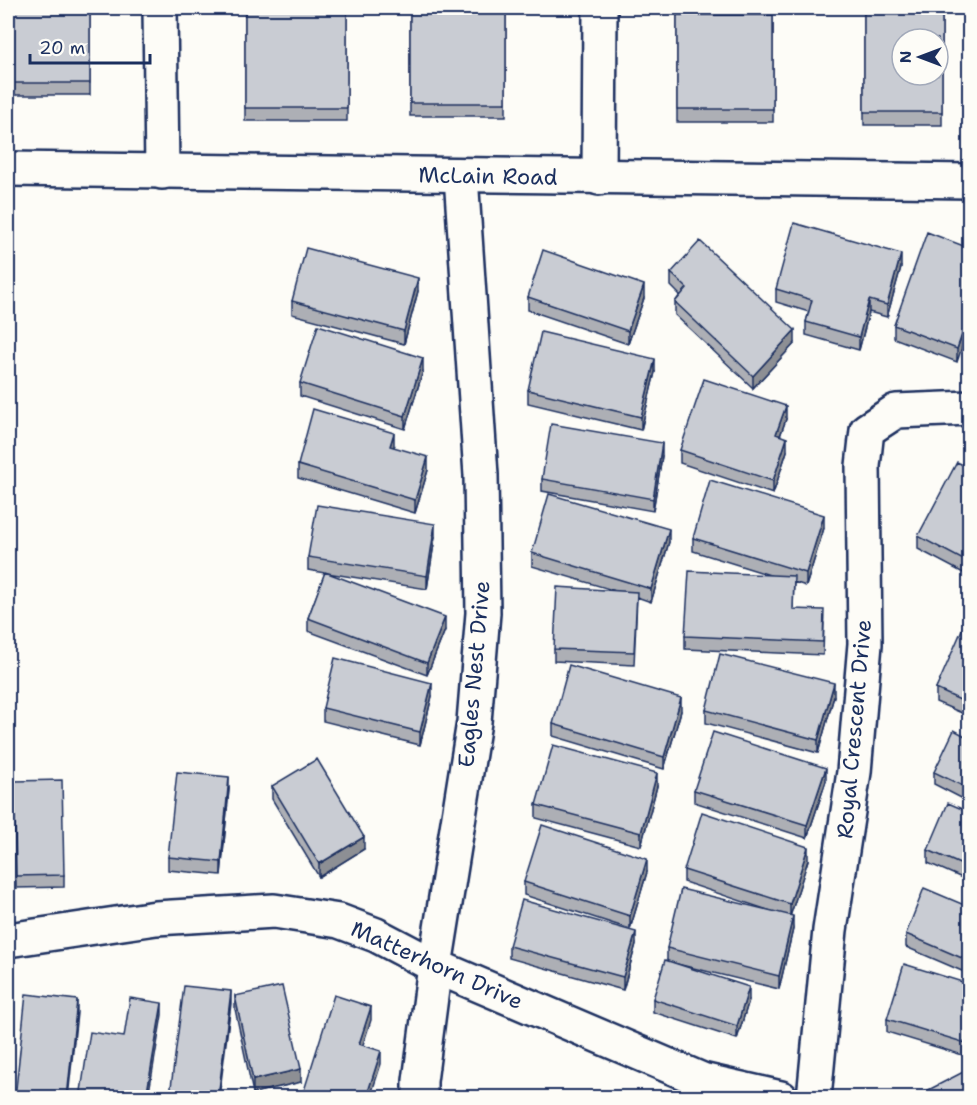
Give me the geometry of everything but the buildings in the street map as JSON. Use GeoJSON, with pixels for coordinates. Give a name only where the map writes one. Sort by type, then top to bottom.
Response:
{"type":"FeatureCollection","features":[{"type":"Feature","properties":{"kind":"street"},"geometry":{"type":"LineString","coordinates":[[160,8],[162,172]]}},
{"type":"Feature","properties":{"kind":"street"},"geometry":{"type":"LineString","coordinates":[[599,178],[600,8]]}},
{"type":"Feature","properties":{"kind":"street","name":"McLain Road"},"geometry":{"type":"LineString","coordinates":[[8,169],[969,181]]}},
{"type":"Feature","properties":{"kind":"street","name":"Eagles Nest Drive"},"geometry":{"type":"LineString","coordinates":[[420,1098],[420,1081],[435,966],[474,722],[483,613],[481,475],[461,176]]}},
{"type":"Feature","properties":{"kind":"street","name":"Royal Crescent Drive"},"geometry":{"type":"LineString","coordinates":[[814,1098],[830,930],[854,772],[866,644],[863,466],[867,430],[896,411],[969,408]]}},
{"type":"Feature","properties":{"kind":"street","name":"Matterhorn Drive"},"geometry":{"type":"LineString","coordinates":[[8,940],[156,918],[274,911],[339,921],[376,935],[435,966],[702,1080],[781,1098]]}}]}
